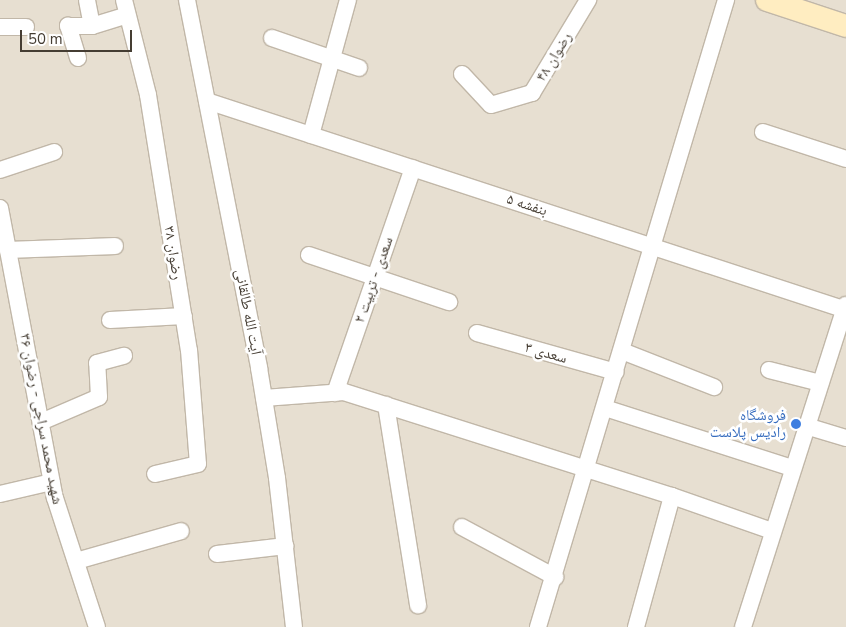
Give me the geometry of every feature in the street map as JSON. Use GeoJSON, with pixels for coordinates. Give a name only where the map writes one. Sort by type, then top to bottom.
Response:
{"type":"FeatureCollection","features":[{"type":"Feature","properties":{"kind":"main road"},"geometry":{"type":"LineString","coordinates":[[767,0],[846,26]]}},
{"type":"Feature","properties":{"kind":"street"},"geometry":{"type":"LineString","coordinates":[[87,0],[92,26]]}},
{"type":"Feature","properties":{"kind":"street","name":"آیت الله طالقانی"},"geometry":{"type":"LineString","coordinates":[[186,0],[264,398],[286,546],[294,627]]}},
{"type":"Feature","properties":{"kind":"street"},"geometry":{"type":"LineString","coordinates":[[311,135],[348,0]]}},
{"type":"Feature","properties":{"kind":"street","name":"رضوان ۴۸"},"geometry":{"type":"LineString","coordinates":[[462,74],[492,105],[532,93],[588,0]]}},
{"type":"Feature","properties":{"kind":"street"},"geometry":{"type":"LineString","coordinates":[[538,627],[555,577],[726,0]]}},
{"type":"Feature","properties":{"kind":"street"},"geometry":{"type":"LineString","coordinates":[[78,58],[68,26],[92,26],[125,8]]}},
{"type":"Feature","properties":{"kind":"street","name":"رضوان ۳۸"},"geometry":{"type":"LineString","coordinates":[[125,8],[148,95],[184,316],[198,464],[155,474]]}},
{"type":"Feature","properties":{"kind":"street"},"geometry":{"type":"LineString","coordinates":[[0,28],[26,27]]}},
{"type":"Feature","properties":{"kind":"street"},"geometry":{"type":"LineString","coordinates":[[272,38],[359,68]]}},
{"type":"Feature","properties":{"kind":"street","name":"بنفشه ۵"},"geometry":{"type":"LineString","coordinates":[[207,101],[845,308]]}},
{"type":"Feature","properties":{"kind":"street"},"geometry":{"type":"LineString","coordinates":[[763,132],[846,159]]}},
{"type":"Feature","properties":{"kind":"street"},"geometry":{"type":"LineString","coordinates":[[0,170],[54,152]]}},
{"type":"Feature","properties":{"kind":"street","name":"سعدی - تربیت ۲"},"geometry":{"type":"LineString","coordinates":[[335,393],[412,168]]}},
{"type":"Feature","properties":{"kind":"street","name":"شهید محمد سراجی - رضوان ۳۶"},"geometry":{"type":"LineString","coordinates":[[1,214],[52,482],[97,627]]}},
{"type":"Feature","properties":{"kind":"street"},"geometry":{"type":"LineString","coordinates":[[8,250],[115,246]]}},
{"type":"Feature","properties":{"kind":"street"},"geometry":{"type":"LineString","coordinates":[[309,255],[449,302]]}},
{"type":"Feature","properties":{"kind":"street"},"geometry":{"type":"LineString","coordinates":[[743,627],[792,468],[845,308]]}},
{"type":"Feature","properties":{"kind":"street"},"geometry":{"type":"LineString","coordinates":[[110,320],[184,316]]}},
{"type":"Feature","properties":{"kind":"street","name":"سعدی ۳"},"geometry":{"type":"LineString","coordinates":[[477,333],[616,372]]}},
{"type":"Feature","properties":{"kind":"street"},"geometry":{"type":"LineString","coordinates":[[622,351],[714,387]]}},
{"type":"Feature","properties":{"kind":"street"},"geometry":{"type":"LineString","coordinates":[[41,422],[99,397],[97,363],[124,356]]}},
{"type":"Feature","properties":{"kind":"street"},"geometry":{"type":"LineString","coordinates":[[769,370],[820,383]]}},
{"type":"Feature","properties":{"kind":"street"},"geometry":{"type":"LineString","coordinates":[[264,398],[344,392],[672,496],[772,531]]}},
{"type":"Feature","properties":{"kind":"street"},"geometry":{"type":"LineString","coordinates":[[386,405],[418,605]]}},
{"type":"Feature","properties":{"kind":"street"},"geometry":{"type":"LineString","coordinates":[[605,408],[792,468]]}},
{"type":"Feature","properties":{"kind":"street"},"geometry":{"type":"LineString","coordinates":[[806,426],[846,438]]}},
{"type":"Feature","properties":{"kind":"street"},"geometry":{"type":"LineString","coordinates":[[0,494],[52,482]]}},
{"type":"Feature","properties":{"kind":"street"},"geometry":{"type":"LineString","coordinates":[[636,627],[672,496]]}},
{"type":"Feature","properties":{"kind":"street"},"geometry":{"type":"LineString","coordinates":[[462,527],[555,577]]}},
{"type":"Feature","properties":{"kind":"street"},"geometry":{"type":"LineString","coordinates":[[76,560],[181,531]]}},
{"type":"Feature","properties":{"kind":"street"},"geometry":{"type":"LineString","coordinates":[[217,554],[286,546]]}},
{"type":"Feature","properties":{"kind":"shaded area"},"geometry":{"type":"Polygon","coordinates":[[[0,0],[846,0],[846,627],[0,627],[0,0]]]}},
{"type":"Feature","properties":{"kind":"place","name":"فروشگاه رادیس پلاست"},"geometry":{"type":"Point","coordinates":[796,424]}}]}
